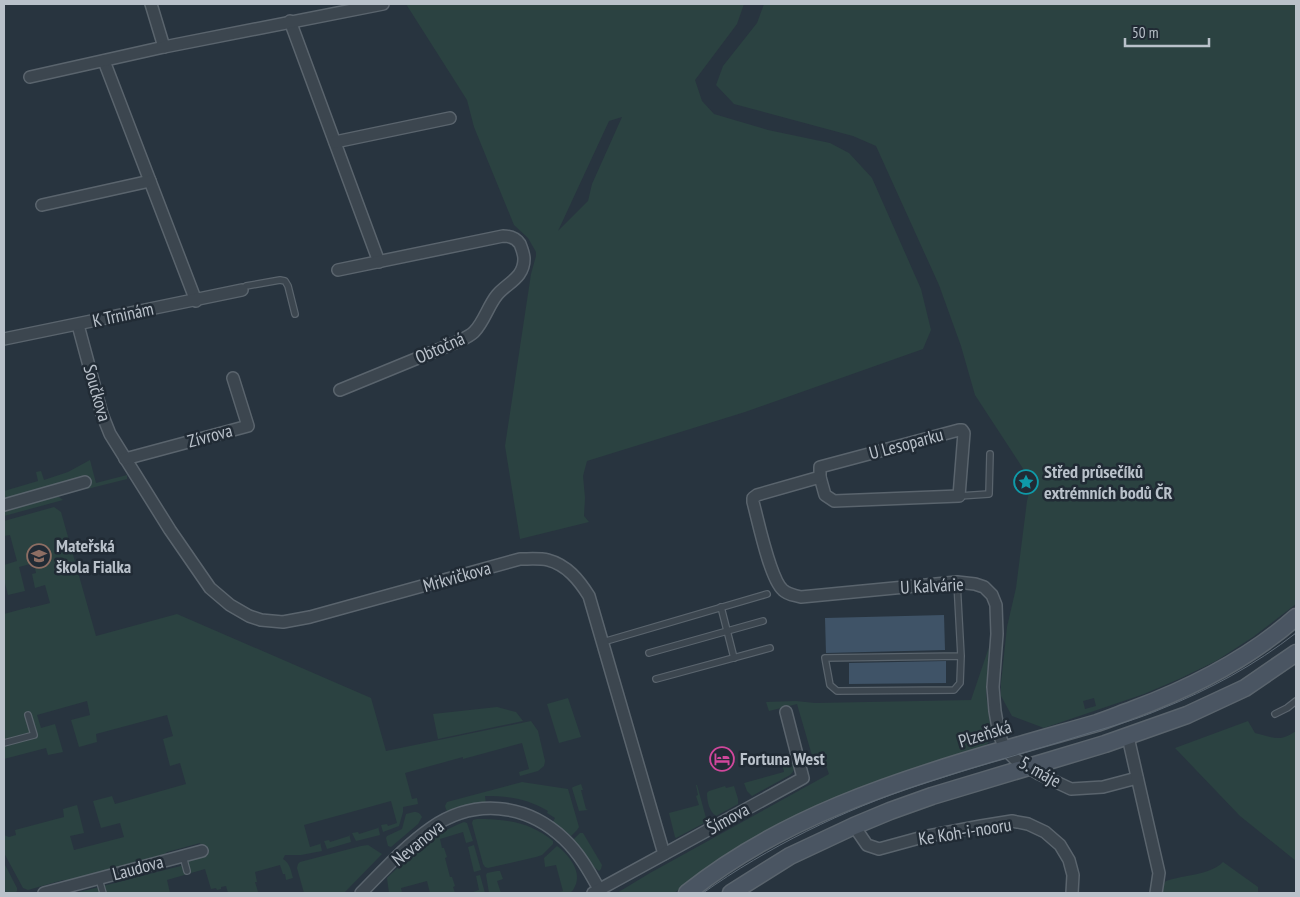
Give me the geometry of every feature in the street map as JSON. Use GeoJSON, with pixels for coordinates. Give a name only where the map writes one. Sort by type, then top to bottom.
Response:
{"type":"FeatureCollection","features":[{"type":"Feature","properties":{"kind":"main road","name":"Plzeňská"},"geometry":{"type":"LineString","coordinates":[[686,893],[736,858],[828,810],[888,786],[1099,722],[1165,698],[1229,665],[1275,635],[1296,617]]}},
{"type":"Feature","properties":{"kind":"main road"},"geometry":{"type":"LineString","coordinates":[[731,893],[790,856],[890,811],[932,796],[1128,737],[1188,715],[1245,688],[1296,653]]}},
{"type":"Feature","properties":{"kind":"street"},"geometry":{"type":"LineString","coordinates":[[151,4],[164,47]]}},
{"type":"Feature","properties":{"kind":"street"},"geometry":{"type":"LineString","coordinates":[[30,77],[164,47],[383,4]]}},
{"type":"Feature","properties":{"kind":"street"},"geometry":{"type":"LineString","coordinates":[[290,22],[379,262],[338,270]]}},
{"type":"Feature","properties":{"kind":"street"},"geometry":{"type":"LineString","coordinates":[[104,60],[196,300]]}},
{"type":"Feature","properties":{"kind":"street"},"geometry":{"type":"LineString","coordinates":[[335,142],[450,118]]}},
{"type":"Feature","properties":{"kind":"street"},"geometry":{"type":"LineString","coordinates":[[42,205],[150,181]]}},
{"type":"Feature","properties":{"kind":"street","name":"Obtočná"},"geometry":{"type":"LineString","coordinates":[[340,390],[457,342],[475,331],[495,297],[520,274],[523,268],[524,256],[520,244],[509,236],[379,262]]}},
{"type":"Feature","properties":{"kind":"street","name":"K Trninám"},"geometry":{"type":"LineString","coordinates":[[4,339],[242,290]]}},
{"type":"Feature","properties":{"kind":"street","name":"Součkova"},"geometry":{"type":"LineString","coordinates":[[78,324],[102,414],[110,434],[125,459]]}},
{"type":"Feature","properties":{"kind":"street","name":"Zívrova"},"geometry":{"type":"LineString","coordinates":[[125,459],[248,426],[233,378]]}},
{"type":"Feature","properties":{"kind":"street","name":"U Lesoparku"},"geometry":{"type":"LineString","coordinates":[[801,596],[789,594],[782,590],[777,583],[752,499],[756,495],[820,477],[820,467],[962,430],[964,433],[959,496]]}},
{"type":"Feature","properties":{"kind":"street","name":"Mrkvičkova"},"geometry":{"type":"LineString","coordinates":[[125,459],[210,588],[230,605],[249,616],[261,620],[272,622],[310,618],[520,559],[548,560],[564,566],[579,580],[589,596],[664,854]]}},
{"type":"Feature","properties":{"kind":"street"},"geometry":{"type":"LineString","coordinates":[[820,477],[825,495],[834,501],[959,496]]}},
{"type":"Feature","properties":{"kind":"street"},"geometry":{"type":"LineString","coordinates":[[4,505],[85,482]]}},
{"type":"Feature","properties":{"kind":"street","name":"U Kalvárie"},"geometry":{"type":"LineString","coordinates":[[801,596],[956,582],[984,587],[992,595],[996,605],[997,634],[993,687],[999,734],[1005,749]]}},
{"type":"Feature","properties":{"kind":"street","name":"Šímova"},"geometry":{"type":"LineString","coordinates":[[596,891],[803,778],[786,712]]}},
{"type":"Feature","properties":{"kind":"street"},"geometry":{"type":"LineString","coordinates":[[1128,737],[1159,873],[1156,893]]}},
{"type":"Feature","properties":{"kind":"street","name":"5. máje"},"geometry":{"type":"LineString","coordinates":[[1005,749],[1016,760],[1039,774],[1071,789],[1103,787],[1137,778]]}},
{"type":"Feature","properties":{"kind":"street","name":"Nevanova"},"geometry":{"type":"LineString","coordinates":[[361,893],[409,846],[431,828],[461,812],[476,809],[510,810],[527,815],[548,826],[577,853],[596,891]]}},
{"type":"Feature","properties":{"kind":"street","name":"Ke Koh-i-nooru"},"geometry":{"type":"LineString","coordinates":[[854,826],[867,845],[879,849],[923,837],[981,826],[1012,821],[1028,824],[1046,832],[1060,844],[1069,860],[1073,875],[1072,893]]}},
{"type":"Feature","properties":{"kind":"street","name":"Laudova"},"geometry":{"type":"LineString","coordinates":[[44,893],[202,851]]}},
{"type":"Feature","properties":{"kind":"lane"},"geometry":{"type":"LineString","coordinates":[[242,290],[246,286],[280,280],[285,281],[296,314]]}},
{"type":"Feature","properties":{"kind":"lane"},"geometry":{"type":"LineString","coordinates":[[959,496],[988,494],[990,454]]}},
{"type":"Feature","properties":{"kind":"lane"},"geometry":{"type":"LineString","coordinates":[[956,582],[961,656],[960,683],[954,690],[837,691],[830,685],[824,658],[961,656]]}},
{"type":"Feature","properties":{"kind":"lane"},"geometry":{"type":"LineString","coordinates":[[603,642],[767,594]]}},
{"type":"Feature","properties":{"kind":"lane"},"geometry":{"type":"LineString","coordinates":[[720,607],[734,658]]}},
{"type":"Feature","properties":{"kind":"lane"},"geometry":{"type":"LineString","coordinates":[[649,653],[763,621]]}},
{"type":"Feature","properties":{"kind":"lane"},"geometry":{"type":"LineString","coordinates":[[656,679],[770,648]]}},
{"type":"Feature","properties":{"kind":"lane"},"geometry":{"type":"LineString","coordinates":[[1275,714],[1296,701]]}},
{"type":"Feature","properties":{"kind":"lane"},"geometry":{"type":"LineString","coordinates":[[4,743],[34,735],[28,715]]}},
{"type":"Feature","properties":{"kind":"lane"},"geometry":{"type":"LineString","coordinates":[[183,856],[187,871]]}},
{"type":"Feature","properties":{"kind":"lane"},"geometry":{"type":"LineString","coordinates":[[99,878],[103,893]]}},
{"type":"Feature","properties":{"kind":"green space"},"geometry":{"type":"Polygon","coordinates":[[[406,4],[744,4],[737,24],[695,80],[702,101],[714,114],[768,130],[830,143],[849,153],[872,178],[921,289],[931,330],[923,349],[745,412],[587,461],[583,476],[584,516],[589,522],[520,539],[505,446],[536,252],[528,238],[514,225],[474,127],[467,100],[406,4]],[[622,117],[609,121],[558,231],[588,201],[592,184],[622,117]]]}},
{"type":"Feature","properties":{"kind":"green space"},"geometry":{"type":"Polygon","coordinates":[[[764,4],[1296,4],[1296,604],[1253,637],[1216,661],[1144,694],[1044,728],[1012,716],[1001,696],[1001,683],[1007,627],[1016,588],[1027,501],[1032,481],[1031,471],[1027,472],[1024,470],[975,395],[961,346],[939,285],[876,146],[853,136],[734,104],[716,85],[723,66],[757,23],[764,4]],[[1094,698],[1083,701],[1085,709],[1096,706],[1094,698]]]}},
{"type":"Feature","properties":{"kind":"green space"},"geometry":{"type":"Polygon","coordinates":[[[90,460],[96,483],[127,475],[127,479],[87,489],[84,479],[4,501],[4,491],[38,481],[36,472],[41,471],[44,480],[68,472],[90,460]]]}},
{"type":"Feature","properties":{"kind":"green space"},"geometry":{"type":"Polygon","coordinates":[[[49,495],[63,500],[4,516],[4,508],[49,495]]]}},
{"type":"Feature","properties":{"kind":"green space"},"geometry":{"type":"Polygon","coordinates":[[[54,507],[61,512],[96,636],[177,614],[371,698],[386,751],[531,721],[538,731],[545,761],[544,766],[538,771],[520,776],[519,772],[529,769],[522,743],[405,773],[412,799],[417,798],[418,804],[403,807],[399,826],[383,832],[381,825],[387,824],[388,826],[397,823],[391,801],[304,825],[310,847],[320,844],[320,842],[322,851],[301,855],[285,855],[283,859],[289,865],[293,878],[286,880],[280,865],[255,872],[257,882],[255,882],[260,893],[228,893],[226,886],[217,890],[216,888],[211,889],[205,869],[167,880],[170,893],[76,893],[188,864],[189,859],[203,853],[200,843],[167,852],[159,859],[76,881],[63,880],[28,890],[23,888],[4,853],[4,835],[9,837],[16,835],[15,830],[64,817],[63,809],[77,805],[84,833],[70,836],[74,850],[124,837],[120,823],[101,828],[93,801],[112,796],[115,804],[186,784],[180,763],[170,766],[163,739],[173,736],[167,715],[96,734],[97,742],[79,747],[71,720],[90,715],[87,701],[37,715],[41,728],[55,724],[63,752],[48,755],[46,748],[4,759],[4,614],[50,603],[45,585],[35,588],[32,574],[36,573],[34,563],[19,567],[25,591],[8,595],[4,580],[4,565],[17,561],[10,535],[4,536],[4,521],[54,507]]]}},
{"type":"Feature","properties":{"kind":"green space"},"geometry":{"type":"Polygon","coordinates":[[[989,647],[986,694],[992,737],[980,749],[744,846],[674,893],[617,893],[829,774],[824,760],[813,759],[797,704],[769,711],[766,702],[971,700],[989,647]]]}},
{"type":"Feature","properties":{"kind":"green space"},"geometry":{"type":"Polygon","coordinates":[[[568,698],[581,737],[559,743],[547,704],[568,698]]]}},
{"type":"Feature","properties":{"kind":"green space"},"geometry":{"type":"Polygon","coordinates":[[[497,707],[516,712],[523,721],[438,739],[433,714],[497,707]]]}},
{"type":"Feature","properties":{"kind":"green space"},"geometry":{"type":"Polygon","coordinates":[[[1248,721],[1255,733],[1271,737],[1285,737],[1296,731],[1296,861],[1240,816],[1175,748],[1248,721]]]}},
{"type":"Feature","properties":{"kind":"green space"},"geometry":{"type":"Polygon","coordinates":[[[782,763],[792,763],[794,768],[790,775],[752,796],[747,791],[744,783],[784,772],[782,763]]]}},
{"type":"Feature","properties":{"kind":"green space"},"geometry":{"type":"Polygon","coordinates":[[[522,782],[568,789],[579,827],[577,830],[571,836],[553,822],[555,818],[547,813],[548,811],[525,801],[510,798],[485,796],[486,804],[466,805],[447,812],[445,806],[447,802],[522,782]]]}},
{"type":"Feature","properties":{"kind":"green space"},"geometry":{"type":"Polygon","coordinates":[[[581,784],[586,809],[588,810],[579,811],[572,788],[581,784]]]}},
{"type":"Feature","properties":{"kind":"green space"},"geometry":{"type":"Polygon","coordinates":[[[696,785],[706,822],[676,838],[669,813],[699,805],[696,796],[698,795],[696,785]]]}},
{"type":"Feature","properties":{"kind":"green space"},"geometry":{"type":"Polygon","coordinates":[[[725,786],[726,788],[734,786],[738,804],[716,816],[709,806],[707,793],[725,786]]]}},
{"type":"Feature","properties":{"kind":"green space"},"geometry":{"type":"Polygon","coordinates":[[[419,813],[422,817],[418,824],[391,847],[388,846],[387,836],[402,829],[406,814],[419,813]]]}},
{"type":"Feature","properties":{"kind":"green space"},"geometry":{"type":"Polygon","coordinates":[[[473,820],[517,823],[536,830],[553,841],[553,844],[542,855],[488,868],[483,864],[472,823],[473,820]]]}},
{"type":"Feature","properties":{"kind":"green space"},"geometry":{"type":"Polygon","coordinates":[[[464,822],[467,823],[473,841],[466,843],[463,832],[440,839],[447,857],[445,858],[450,877],[452,877],[455,886],[453,887],[455,893],[430,893],[427,881],[401,888],[402,893],[389,893],[387,878],[433,839],[464,822]]]}},
{"type":"Feature","properties":{"kind":"green space"},"geometry":{"type":"Polygon","coordinates":[[[378,826],[380,835],[356,841],[352,833],[358,832],[359,834],[378,828],[378,826]]]}},
{"type":"Feature","properties":{"kind":"green space"},"geometry":{"type":"Polygon","coordinates":[[[580,833],[583,833],[602,865],[599,871],[573,840],[580,833]]]}},
{"type":"Feature","properties":{"kind":"green space"},"geometry":{"type":"Polygon","coordinates":[[[349,834],[351,842],[327,849],[324,841],[329,840],[330,842],[349,836],[349,834]]]}},
{"type":"Feature","properties":{"kind":"green space"},"geometry":{"type":"Polygon","coordinates":[[[368,845],[382,854],[344,893],[304,893],[297,868],[300,862],[368,845]]]}},
{"type":"Feature","properties":{"kind":"green space"},"geometry":{"type":"Polygon","coordinates":[[[474,845],[481,870],[474,872],[468,847],[474,845]]]}},
{"type":"Feature","properties":{"kind":"green space"},"geometry":{"type":"Polygon","coordinates":[[[557,846],[569,858],[577,873],[576,884],[569,893],[556,893],[563,891],[556,865],[545,867],[544,858],[557,846]]]}},
{"type":"Feature","properties":{"kind":"green space"},"geometry":{"type":"Polygon","coordinates":[[[1223,862],[1258,887],[1258,893],[1161,893],[1166,881],[1211,870],[1223,862]]]}},
{"type":"Feature","properties":{"kind":"green space"},"geometry":{"type":"Polygon","coordinates":[[[4,863],[17,888],[15,893],[4,893],[4,863]]]}},
{"type":"Feature","properties":{"kind":"green space"},"geometry":{"type":"Polygon","coordinates":[[[500,871],[503,879],[497,881],[501,893],[489,893],[486,875],[487,873],[500,871]]]}},
{"type":"Feature","properties":{"kind":"green space"},"geometry":{"type":"Polygon","coordinates":[[[480,875],[485,893],[470,893],[479,890],[476,876],[480,875]]]}},
{"type":"Feature","properties":{"kind":"water"},"geometry":{"type":"Polygon","coordinates":[[[944,615],[945,650],[826,653],[825,618],[944,615]]]}},
{"type":"Feature","properties":{"kind":"water"},"geometry":{"type":"Polygon","coordinates":[[[946,661],[946,683],[849,684],[849,663],[946,661]]]}},
{"type":"Feature","properties":{"kind":"tram line"},"geometry":{"type":"LineString","coordinates":[[703,893],[753,860],[780,845],[862,806],[961,771],[1152,713],[1197,694],[1264,656],[1296,633]]}},
{"type":"Feature","properties":{"kind":"place","name":"Střed průsečíků extrémních bodů ČR"},"geometry":{"type":"Point","coordinates":[1026,482]}},
{"type":"Feature","properties":{"kind":"place","name":"Mateřská škola Fialka"},"geometry":{"type":"Point","coordinates":[39,556]}},
{"type":"Feature","properties":{"kind":"place","name":"Fortuna West"},"geometry":{"type":"Point","coordinates":[722,759]}}]}
